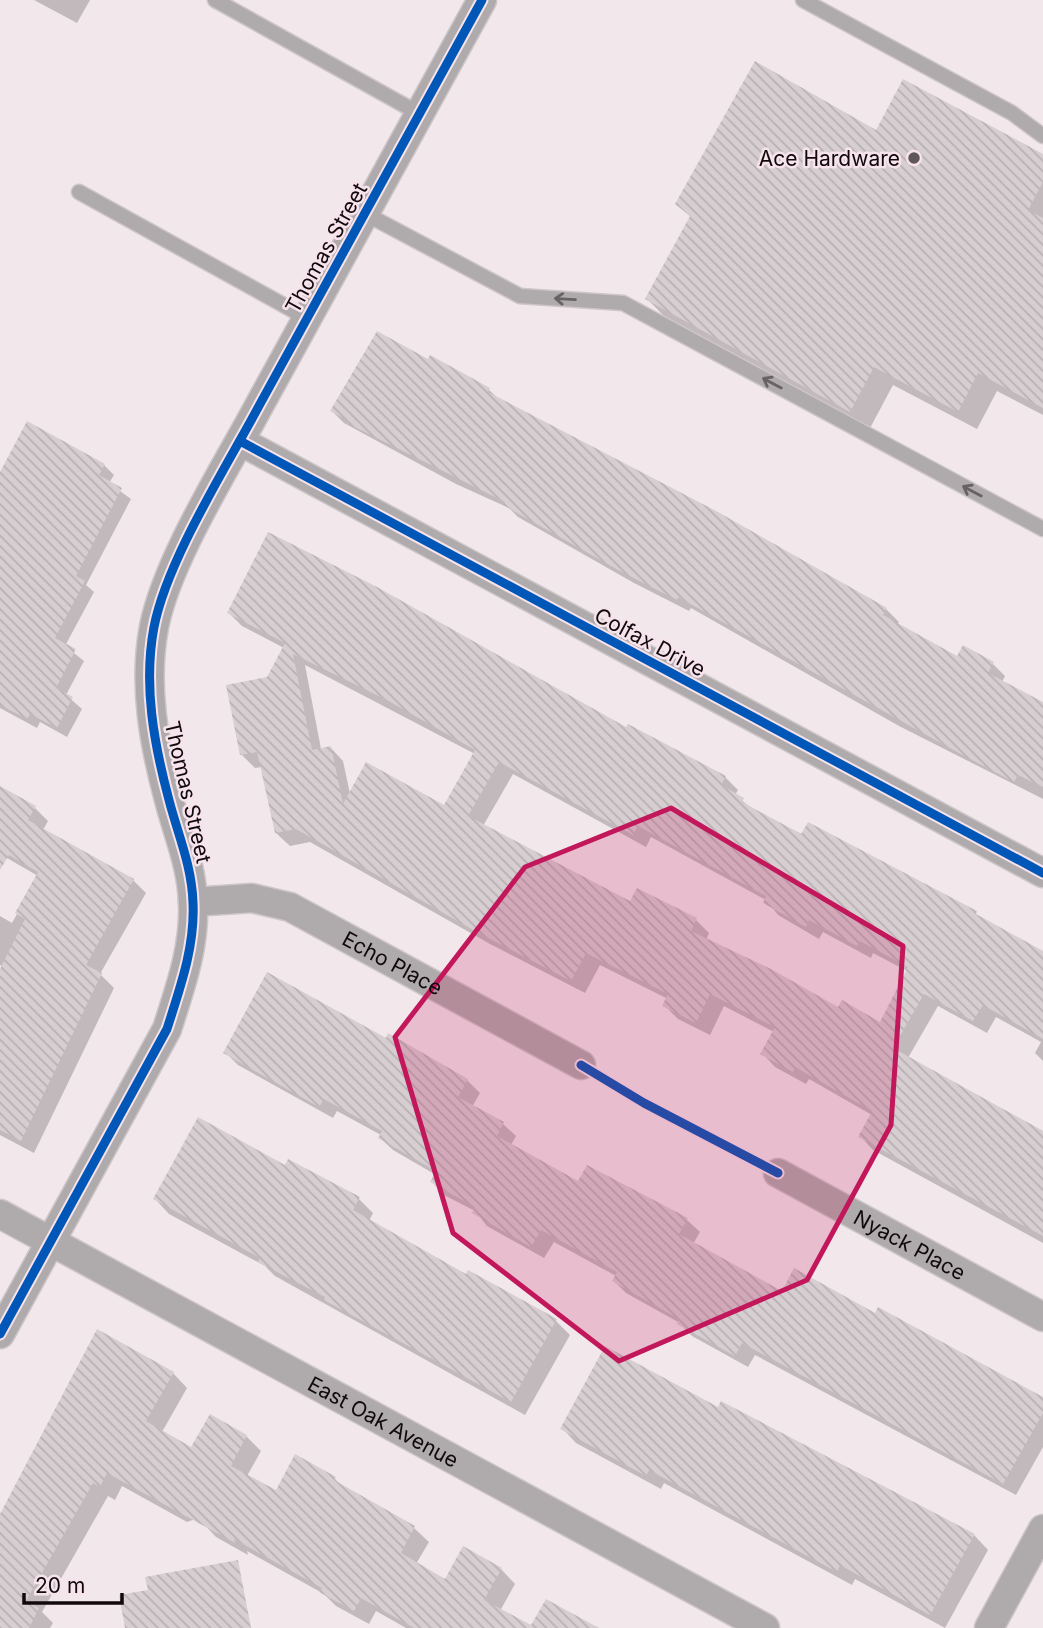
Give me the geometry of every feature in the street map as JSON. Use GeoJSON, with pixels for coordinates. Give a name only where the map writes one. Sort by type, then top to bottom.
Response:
{"type":"FeatureCollection","features":[{"type":"Feature","properties":{"kind":"street","name":"Thomas Street"},"geometry":{"type":"LineString","coordinates":[[0,1334],[53,1242],[167,1029],[182,984],[192,937],[193,902],[186,850],[169,801],[152,723],[150,673],[153,638],[168,583],[240,441],[482,0]]}},
{"type":"Feature","properties":{"kind":"street","name":"Colfax Drive"},"geometry":{"type":"LineString","coordinates":[[240,441],[1043,873]]}},
{"type":"Feature","properties":{"kind":"street","name":"Echo Place"},"geometry":{"type":"LineString","coordinates":[[193,902],[251,898],[290,907],[581,1065]]}},
{"type":"Feature","properties":{"kind":"street","name":"Nyack Place"},"geometry":{"type":"LineString","coordinates":[[778,1172],[1043,1317]]}},
{"type":"Feature","properties":{"kind":"street","name":"East Oak Avenue"},"geometry":{"type":"LineString","coordinates":[[0,1214],[765,1628]]}},
{"type":"Feature","properties":{"kind":"street"},"geometry":{"type":"LineString","coordinates":[[989,1628],[1043,1529]]}},
{"type":"Feature","properties":{"kind":"lane"},"geometry":{"type":"LineString","coordinates":[[215,0],[420,114]]}},
{"type":"Feature","properties":{"kind":"lane"},"geometry":{"type":"LineString","coordinates":[[803,0],[1012,113],[1043,136]]}},
{"type":"Feature","properties":{"kind":"lane"},"geometry":{"type":"LineString","coordinates":[[79,192],[307,318]]}},
{"type":"Feature","properties":{"kind":"lane"},"geometry":{"type":"LineString","coordinates":[[364,214],[520,296],[623,303],[1038,526]]}},
{"type":"Feature","properties":{"kind":"highlighted area"},"geometry":{"type":"Polygon","coordinates":[[[671,808],[903,946],[891,1125],[807,1280],[619,1361],[453,1233],[395,1037],[525,867],[671,808]]]}},
{"type":"Feature","properties":{"kind":"building"},"geometry":{"type":"Polygon","coordinates":[[[755,61],[876,130],[903,79],[1043,154],[1043,182],[1028,210],[1043,218],[1043,408],[978,373],[958,412],[874,367],[850,412],[645,299],[690,216],[675,204],[755,61]]]}},
{"type":"Feature","properties":{"kind":"building"},"geometry":{"type":"Polygon","coordinates":[[[377,331],[428,359],[430,355],[490,388],[488,392],[718,512],[887,608],[883,615],[957,656],[963,645],[994,662],[988,673],[1043,702],[1043,787],[1018,775],[1014,782],[678,597],[677,600],[620,571],[503,505],[505,502],[347,423],[348,420],[330,411],[377,331]]]}},
{"type":"Feature","properties":{"kind":"building"},"geometry":{"type":"Polygon","coordinates":[[[27,421],[105,464],[99,475],[122,488],[76,576],[85,581],[55,638],[76,649],[56,688],[73,697],[57,728],[30,714],[27,719],[0,705],[0,472],[27,421]]]}},
{"type":"Feature","properties":{"kind":"building"},"geometry":{"type":"Polygon","coordinates":[[[268,532],[377,587],[626,727],[628,724],[726,776],[721,785],[744,798],[742,802],[801,834],[808,822],[977,911],[976,914],[1043,951],[1043,1039],[983,1005],[973,1021],[924,994],[893,1048],[1043,1131],[1043,1236],[858,1137],[872,1111],[795,1067],[793,1072],[760,1054],[775,1027],[710,994],[696,1023],[662,1006],[668,994],[586,953],[571,981],[475,931],[296,829],[275,833],[257,752],[240,755],[226,685],[267,677],[285,643],[227,613],[268,532]],[[293,654],[312,750],[331,746],[343,804],[366,762],[444,805],[475,750],[387,700],[293,654]],[[499,762],[468,816],[630,901],[637,888],[697,918],[691,931],[771,969],[838,1007],[842,1000],[880,1022],[908,967],[860,941],[857,946],[809,920],[806,927],[763,903],[766,896],[638,826],[633,835],[499,762]]]}},
{"type":"Feature","properties":{"kind":"building"},"geometry":{"type":"Polygon","coordinates":[[[0,786],[36,806],[28,820],[134,879],[86,965],[102,973],[21,1141],[0,1130],[0,969],[25,919],[15,913],[38,872],[9,855],[0,870],[0,786]]]}},
{"type":"Feature","properties":{"kind":"building"},"geometry":{"type":"Polygon","coordinates":[[[267,972],[386,1038],[388,1033],[468,1079],[458,1097],[504,1122],[497,1136],[578,1181],[587,1165],[688,1218],[679,1234],[782,1291],[794,1268],[875,1313],[878,1307],[1043,1397],[1043,1413],[1003,1484],[742,1343],[735,1356],[677,1324],[679,1319],[612,1281],[617,1272],[541,1230],[531,1247],[472,1213],[475,1207],[430,1182],[436,1171],[378,1138],[382,1131],[324,1099],[319,1107],[223,1053],[267,972]]]}},
{"type":"Feature","properties":{"kind":"building"},"geometry":{"type":"Polygon","coordinates":[[[198,1117],[285,1165],[288,1159],[360,1197],[353,1210],[466,1274],[468,1270],[557,1319],[511,1402],[324,1300],[325,1297],[258,1262],[260,1258],[153,1199],[198,1117]]]}},
{"type":"Feature","properties":{"kind":"building"},"geometry":{"type":"Polygon","coordinates":[[[97,1329],[174,1372],[146,1421],[191,1447],[210,1414],[247,1435],[231,1466],[276,1490],[295,1454],[336,1477],[334,1480],[415,1526],[401,1553],[445,1579],[463,1546],[502,1568],[484,1600],[531,1625],[546,1599],[599,1628],[414,1628],[361,1598],[354,1611],[319,1592],[322,1588],[107,1473],[100,1487],[93,1483],[26,1601],[39,1608],[29,1628],[0,1628],[0,1514],[97,1329]]]}},
{"type":"Feature","properties":{"kind":"building"},"geometry":{"type":"Polygon","coordinates":[[[605,1346],[718,1407],[721,1401],[975,1534],[930,1615],[840,1565],[837,1572],[649,1470],[646,1476],[560,1429],[605,1346]]]}},
{"type":"Feature","properties":{"kind":"building"},"geometry":{"type":"Polygon","coordinates":[[[238,1560],[251,1628],[125,1628],[119,1595],[148,1590],[145,1577],[238,1560]]]}},
{"type":"Feature","properties":{"kind":"cycle path"},"geometry":{"type":"LineString","coordinates":[[0,1334],[167,1029],[189,951],[193,919],[190,876],[159,758],[150,692],[154,627],[171,573],[200,514],[482,0]]}},
{"type":"Feature","properties":{"kind":"cycle path"},"geometry":{"type":"LineString","coordinates":[[240,441],[1043,873]]}},
{"type":"Feature","properties":{"kind":"cycle path"},"geometry":{"type":"LineString","coordinates":[[581,1065],[644,1103],[778,1173]]}},
{"type":"Feature","properties":{"kind":"place","name":"Ace Hardware"},"geometry":{"type":"Point","coordinates":[914,158]}}]}
